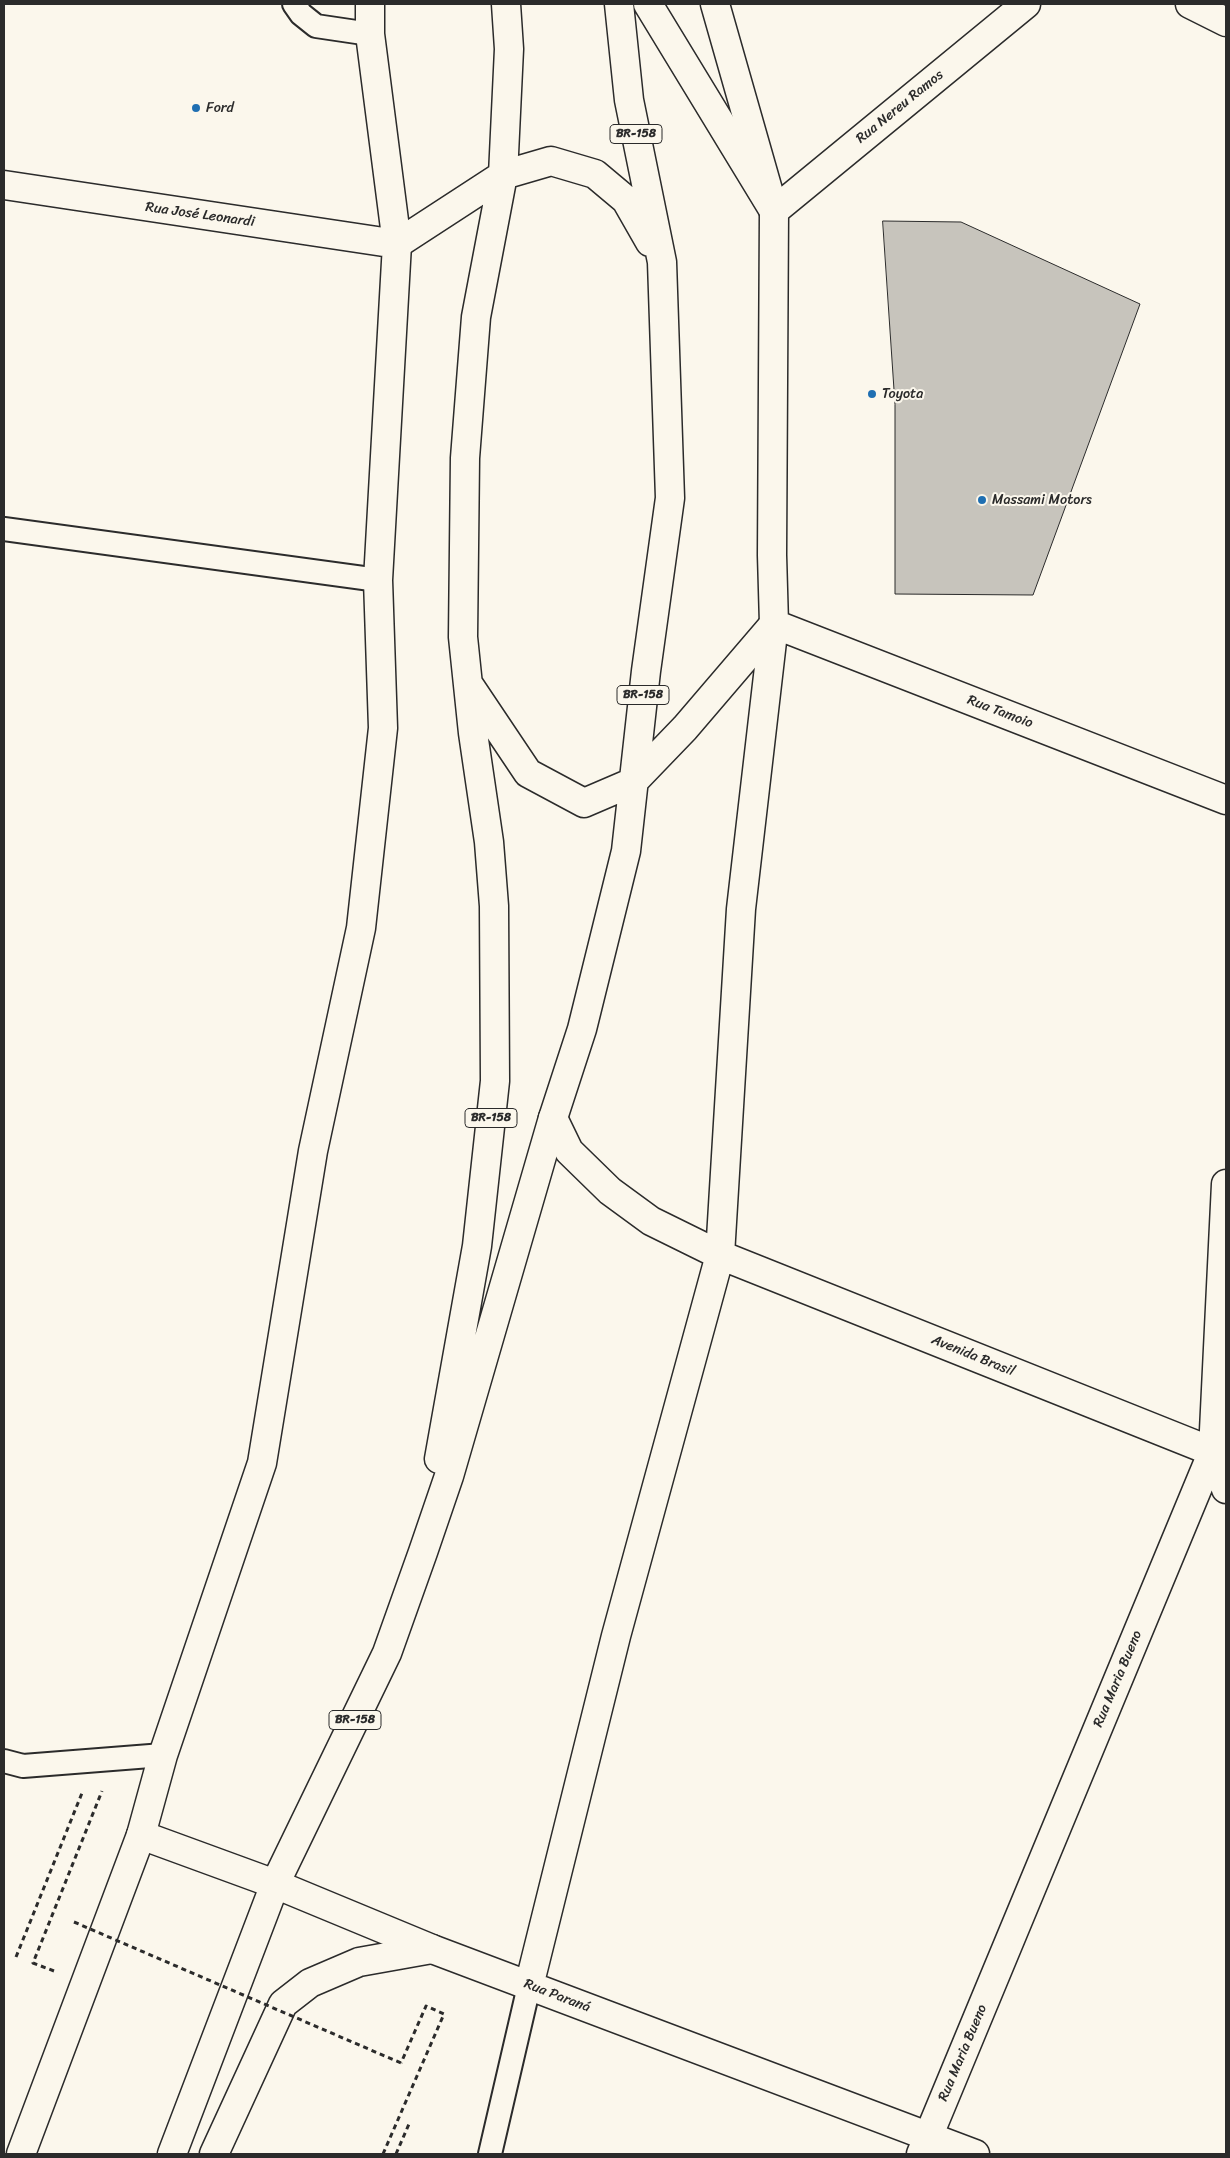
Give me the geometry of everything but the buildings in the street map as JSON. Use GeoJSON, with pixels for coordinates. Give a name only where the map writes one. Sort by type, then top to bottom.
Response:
{"type":"FeatureCollection","features":[{"type":"Feature","properties":{"kind":"main road"},"geometry":{"type":"LineString","coordinates":[[21,2154],[141,1834],[163,1754],[262,1462],[313,1151],[361,928],[383,728],[378,580],[397,244],[370,34],[370,4]]}},
{"type":"Feature","properties":{"kind":"main road","name":"BR-158"},"geometry":{"type":"LineString","coordinates":[[423,1552],[460,1331],[477,1246],[495,1081],[494,906],[489,842],[467,681],[463,637],[465,458],[476,317],[503,175],[509,49],[506,4]]}},
{"type":"Feature","properties":{"kind":"main road","name":"BR-158"},"geometry":{"type":"LineString","coordinates":[[172,2154],[274,1884],[388,1654],[455,1458],[553,1118],[582,1029],[626,850],[632,782],[670,498],[662,262],[629,100],[619,4]]}},
{"type":"Feature","properties":{"kind":"main road"},"geometry":{"type":"LineString","coordinates":[[648,4],[774,212]]}},
{"type":"Feature","properties":{"kind":"main road"},"geometry":{"type":"LineString","coordinates":[[529,1986],[616,1636],[720,1255],[741,909],[774,624],[772,555],[774,212],[715,4]]}},
{"type":"Feature","properties":{"kind":"main road","name":"Rua Nereu Ramos"},"geometry":{"type":"LineString","coordinates":[[774,212],[1026,4]]}},
{"type":"Feature","properties":{"kind":"main road"},"geometry":{"type":"LineString","coordinates":[[1190,4],[1226,22]]}},
{"type":"Feature","properties":{"kind":"main road"},"geometry":{"type":"LineString","coordinates":[[397,244],[503,175],[551,161],[595,174],[626,200],[662,262]]}},
{"type":"Feature","properties":{"kind":"main road","name":"Rua José Leonardi"},"geometry":{"type":"LineString","coordinates":[[4,185],[397,244]]}},
{"type":"Feature","properties":{"kind":"main road"},"geometry":{"type":"LineString","coordinates":[[467,681],[528,773],[584,803],[632,782],[686,728],[774,624]]}},
{"type":"Feature","properties":{"kind":"main road","name":"Rua Tamoio"},"geometry":{"type":"LineString","coordinates":[[774,624],[1226,800]]}},
{"type":"Feature","properties":{"kind":"main road"},"geometry":{"type":"LineString","coordinates":[[1226,800],[1226,809]]}},
{"type":"Feature","properties":{"kind":"main road","name":"Avenida Brasil"},"geometry":{"type":"LineString","coordinates":[[553,1118],[569,1151],[610,1191],[650,1221],[720,1255],[1220,1454]]}},
{"type":"Feature","properties":{"kind":"main road","name":"Rua Maria Bueno"},"geometry":{"type":"LineString","coordinates":[[925,2145],[1220,1454],[1226,1184]]}},
{"type":"Feature","properties":{"kind":"main road"},"geometry":{"type":"LineString","coordinates":[[1220,1454],[1226,1488]]}},
{"type":"Feature","properties":{"kind":"main road","name":"Rua Paraná"},"geometry":{"type":"LineString","coordinates":[[141,1834],[274,1884],[432,1949],[925,2145],[975,2154]]}},
{"type":"Feature","properties":{"kind":"main road"},"geometry":{"type":"LineString","coordinates":[[214,2154],[283,2004],[310,1983],[359,1962],[432,1949]]}},
{"type":"Feature","properties":{"kind":"lane"},"geometry":{"type":"LineString","coordinates":[[294,4],[301,14],[316,26],[370,34]]}},
{"type":"Feature","properties":{"kind":"lane"},"geometry":{"type":"LineString","coordinates":[[4,529],[378,580]]}},
{"type":"Feature","properties":{"kind":"lane"},"geometry":{"type":"LineString","coordinates":[[4,1761],[23,1766],[163,1754]]}},
{"type":"Feature","properties":{"kind":"lane"},"geometry":{"type":"LineString","coordinates":[[490,2154],[529,1986]]}},
{"type":"Feature","properties":{"kind":"path"},"geometry":{"type":"LineString","coordinates":[[57,1963],[54,1971],[33,1963],[104,1785]]}},
{"type":"Feature","properties":{"kind":"path"},"geometry":{"type":"LineString","coordinates":[[16,1957],[84,1788]]}},
{"type":"Feature","properties":{"kind":"path"},"geometry":{"type":"LineString","coordinates":[[70,1930],[74,1922],[401,2063],[426,2006],[444,2014],[383,2154]]}},
{"type":"Feature","properties":{"kind":"path"},"geometry":{"type":"LineString","coordinates":[[396,2154],[409,2124]]}},
{"type":"Feature","properties":{"kind":"place","name":"Ford"},"geometry":{"type":"Point","coordinates":[196,108]}},
{"type":"Feature","properties":{"kind":"place","name":"Toyota"},"geometry":{"type":"Point","coordinates":[872,394]}},
{"type":"Feature","properties":{"kind":"place","name":"Massami Motors"},"geometry":{"type":"Point","coordinates":[982,500]}}]}
